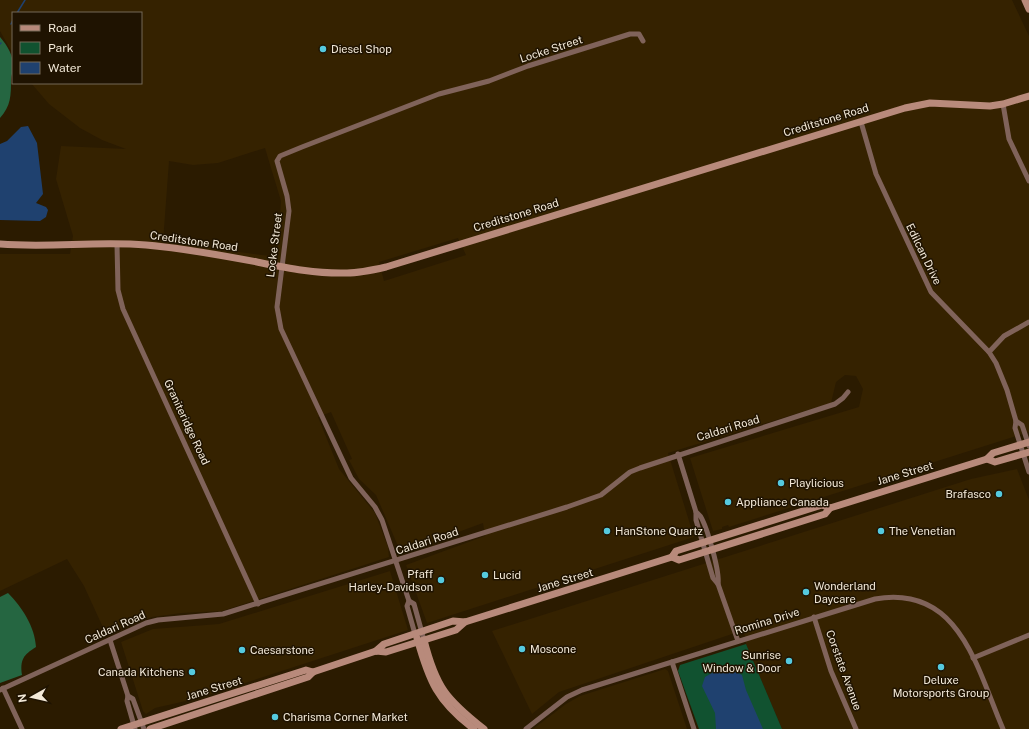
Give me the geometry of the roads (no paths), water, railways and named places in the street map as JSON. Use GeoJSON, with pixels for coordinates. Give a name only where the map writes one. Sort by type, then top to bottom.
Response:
{"type":"FeatureCollection","features":[{"type":"Feature","properties":{"kind":"main road"},"geometry":{"type":"LineString","coordinates":[[1025,0],[1029,9]]}},
{"type":"Feature","properties":{"kind":"main road","name":"Creditstone Road"},"geometry":{"type":"LineString","coordinates":[[0,244],[37,246],[117,244],[161,247],[321,273],[348,273],[386,267],[905,108],[922,104],[974,106],[1003,104],[1029,96]]}},
{"type":"Feature","properties":{"kind":"main road","name":"Jane Street"},"geometry":{"type":"LineString","coordinates":[[672,557],[679,560],[825,514],[830,508],[987,459],[993,453],[1020,444],[1029,443]]}},
{"type":"Feature","properties":{"kind":"main road","name":"Jane Street"},"geometry":{"type":"LineString","coordinates":[[987,459],[996,462],[1026,453]]}},
{"type":"Feature","properties":{"kind":"main road","name":"Jane Street"},"geometry":{"type":"LineString","coordinates":[[150,729],[308,677],[313,672],[376,651],[384,644],[453,621],[465,622],[672,557],[676,551],[822,505],[830,508]]}},
{"type":"Feature","properties":{"kind":"main road","name":"Jane Street"},"geometry":{"type":"LineString","coordinates":[[376,651],[386,652],[456,630],[465,622]]}},
{"type":"Feature","properties":{"kind":"main road"},"geometry":{"type":"LineString","coordinates":[[419,633],[427,673],[437,692],[456,715],[474,729]]}},
{"type":"Feature","properties":{"kind":"main road"},"geometry":{"type":"LineString","coordinates":[[421,641],[434,673],[446,695],[459,709],[484,729]]}},
{"type":"Feature","properties":{"kind":"main road","name":"Jane Street"},"geometry":{"type":"LineString","coordinates":[[121,729],[143,726],[306,670],[313,672]]}},
{"type":"Feature","properties":{"kind":"street","name":"Locke Street"},"geometry":{"type":"LineString","coordinates":[[419,633],[414,604],[409,601],[396,561],[375,507],[351,478],[281,329],[277,307],[289,211],[287,196],[276,164],[280,156],[439,94],[485,82],[528,66],[630,34],[639,33],[643,41]]}},
{"type":"Feature","properties":{"kind":"street"},"geometry":{"type":"LineString","coordinates":[[1003,104],[1009,139],[1029,181]]}},
{"type":"Feature","properties":{"kind":"street","name":"Edilcan Drive"},"geometry":{"type":"LineString","coordinates":[[860,122],[876,174],[931,292],[989,352],[1002,375],[1016,421],[1014,428],[1020,444],[1026,453],[1029,472]]}},
{"type":"Feature","properties":{"kind":"street","name":"Graniteridge Road"},"geometry":{"type":"LineString","coordinates":[[117,244],[118,290],[124,309],[258,604]]}},
{"type":"Feature","properties":{"kind":"street"},"geometry":{"type":"LineString","coordinates":[[989,352],[1004,336],[1029,322]]}},
{"type":"Feature","properties":{"kind":"street","name":"Caldari Road"},"geometry":{"type":"LineString","coordinates":[[1,689],[158,620],[223,614],[567,507],[601,495],[630,472],[678,454],[836,404],[844,398],[848,392]]}},
{"type":"Feature","properties":{"kind":"street","name":"Edilcan Drive"},"geometry":{"type":"LineString","coordinates":[[1016,421],[1022,426],[1029,443]]}},
{"type":"Feature","properties":{"kind":"street"},"geometry":{"type":"LineString","coordinates":[[678,454],[696,512],[702,518],[713,578],[718,584],[738,641]]}},
{"type":"Feature","properties":{"kind":"street","name":"Romina Drive"},"geometry":{"type":"LineString","coordinates":[[526,729],[567,697],[582,690],[814,617],[887,597],[898,597],[924,602],[934,606],[955,625],[973,658],[1003,729]]}},
{"type":"Feature","properties":{"kind":"street","name":"Corstate Avenue"},"geometry":{"type":"LineString","coordinates":[[814,617],[831,671],[856,729]]}},
{"type":"Feature","properties":{"kind":"street"},"geometry":{"type":"LineString","coordinates":[[973,658],[1029,635]]}},
{"type":"Feature","properties":{"kind":"street"},"geometry":{"type":"LineString","coordinates":[[110,640],[128,696],[126,701],[135,727]]}},
{"type":"Feature","properties":{"kind":"street"},"geometry":{"type":"LineString","coordinates":[[672,662],[694,729]]}},
{"type":"Feature","properties":{"kind":"street"},"geometry":{"type":"LineString","coordinates":[[1,689],[22,729]]}},
{"type":"Feature","properties":{"kind":"street"},"geometry":{"type":"LineString","coordinates":[[128,696],[133,699],[143,726]]}},
{"type":"Feature","properties":{"kind":"water"},"geometry":{"type":"Polygon","coordinates":[[[28,126],[37,143],[43,194],[36,203],[46,207],[48,210],[46,217],[40,221],[0,220],[0,144],[7,141],[21,127],[28,126]]]}},
{"type":"Feature","properties":{"kind":"water"},"geometry":{"type":"Polygon","coordinates":[[[727,668],[742,675],[746,690],[763,729],[716,729],[715,713],[702,686],[705,677],[717,670],[727,668]]]}},
{"type":"Feature","properties":{"kind":"waterway"},"geometry":{"type":"LineString","coordinates":[[18,12],[25,0]]}},
{"type":"Feature","properties":{"kind":"place","name":"Diesel Shop"},"geometry":{"type":"Point","coordinates":[323,49]}},
{"type":"Feature","properties":{"kind":"place","name":"Playlicious"},"geometry":{"type":"Point","coordinates":[781,483]}},
{"type":"Feature","properties":{"kind":"place","name":"Brafasco"},"geometry":{"type":"Point","coordinates":[999,494]}},
{"type":"Feature","properties":{"kind":"place","name":"Appliance Canada"},"geometry":{"type":"Point","coordinates":[728,502]}},
{"type":"Feature","properties":{"kind":"place","name":"HanStone Quartz"},"geometry":{"type":"Point","coordinates":[607,531]}},
{"type":"Feature","properties":{"kind":"place","name":"The Venetian"},"geometry":{"type":"Point","coordinates":[881,531]}},
{"type":"Feature","properties":{"kind":"place","name":"Lucid"},"geometry":{"type":"Point","coordinates":[485,575]}},
{"type":"Feature","properties":{"kind":"place","name":"Pfaff Harley-Davidson"},"geometry":{"type":"Point","coordinates":[441,580]}},
{"type":"Feature","properties":{"kind":"place","name":"Wonderland Daycare"},"geometry":{"type":"Point","coordinates":[806,592]}},
{"type":"Feature","properties":{"kind":"place","name":"Moscone"},"geometry":{"type":"Point","coordinates":[522,649]}},
{"type":"Feature","properties":{"kind":"place","name":"Caesarstone"},"geometry":{"type":"Point","coordinates":[242,650]}},
{"type":"Feature","properties":{"kind":"place","name":"Sunrise Window & Door"},"geometry":{"type":"Point","coordinates":[789,661]}},
{"type":"Feature","properties":{"kind":"place","name":"Deluxe Motorsports Group"},"geometry":{"type":"Point","coordinates":[941,667]}},
{"type":"Feature","properties":{"kind":"place","name":"Canada Kitchens"},"geometry":{"type":"Point","coordinates":[192,672]}},
{"type":"Feature","properties":{"kind":"place","name":"Charisma Corner Market"},"geometry":{"type":"Point","coordinates":[275,717]}}]}
